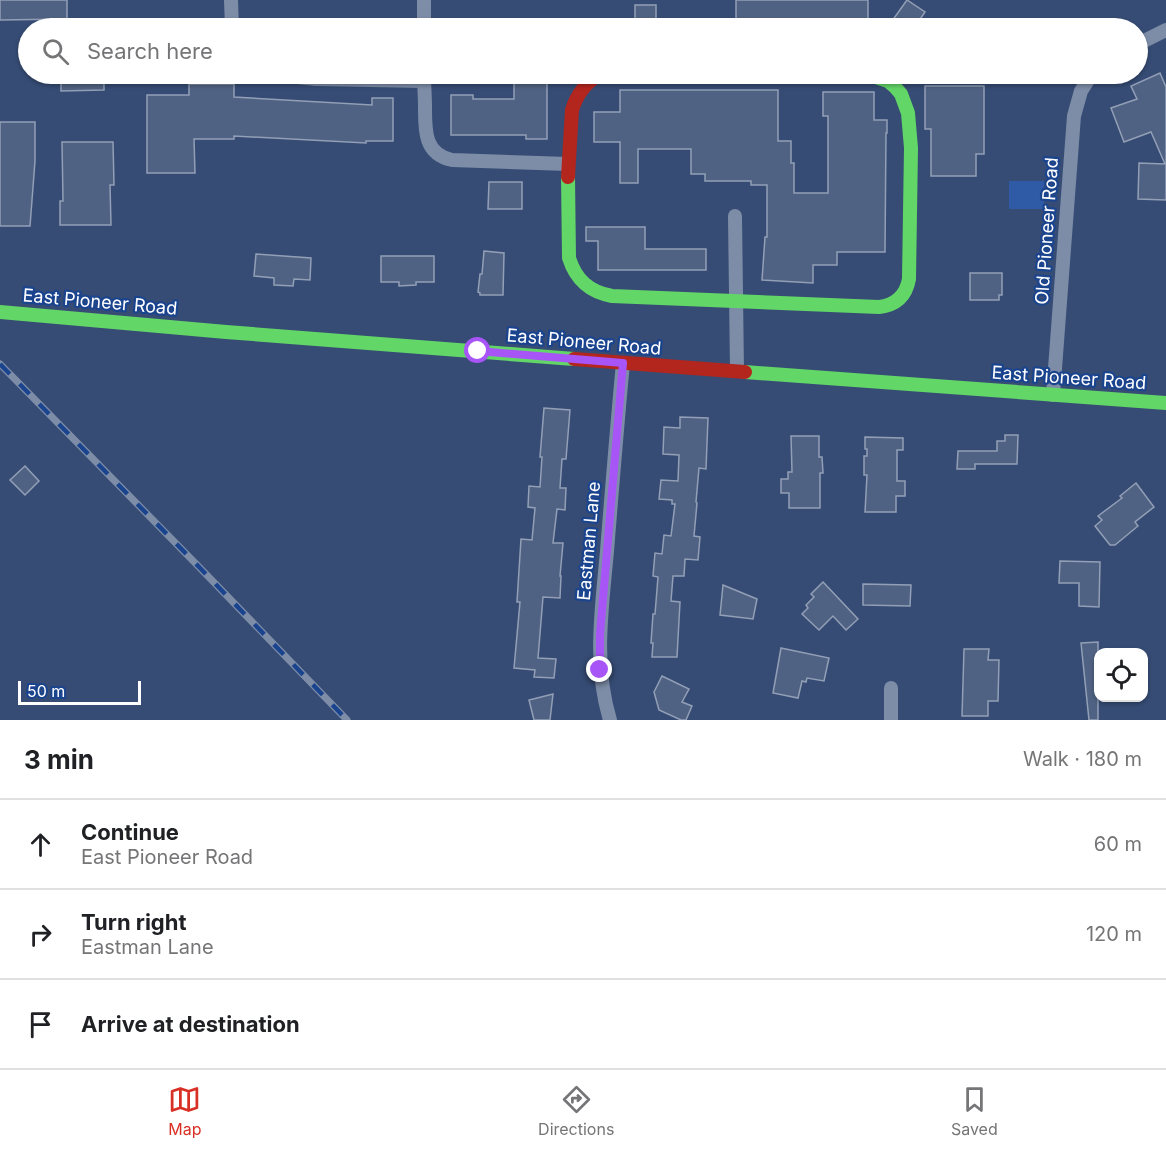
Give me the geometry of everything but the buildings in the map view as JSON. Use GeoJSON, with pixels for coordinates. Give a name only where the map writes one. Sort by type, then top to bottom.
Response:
{"type":"FeatureCollection","features":[{"type":"Feature","properties":{"kind":"main road"},"geometry":{"type":"LineString","coordinates":[[586,84],[574,106],[568,164],[569,258],[574,273],[592,291],[607,296],[884,307],[893,304],[904,293],[909,279],[912,176],[910,126],[904,102],[900,93],[891,84]]}},
{"type":"Feature","properties":{"kind":"main road","name":"East Pioneer Road"},"geometry":{"type":"LineString","coordinates":[[0,312],[623,363],[1166,403]]}},
{"type":"Feature","properties":{"kind":"street"},"geometry":{"type":"LineString","coordinates":[[231,0],[232,18]]}},
{"type":"Feature","properties":{"kind":"street"},"geometry":{"type":"LineString","coordinates":[[424,0],[424,18]]}},
{"type":"Feature","properties":{"kind":"street"},"geometry":{"type":"LineString","coordinates":[[1148,39],[1166,30]]}},
{"type":"Feature","properties":{"kind":"street"},"geometry":{"type":"LineString","coordinates":[[424,84],[426,133],[431,147],[442,158],[568,164]]}},
{"type":"Feature","properties":{"kind":"street","name":"Old Pioneer Road"},"geometry":{"type":"LineString","coordinates":[[1053,395],[1074,116],[1081,91],[1086,84]]}},
{"type":"Feature","properties":{"kind":"street"},"geometry":{"type":"LineString","coordinates":[[735,216],[737,371]]}},
{"type":"Feature","properties":{"kind":"street","name":"Eastman Lane"},"geometry":{"type":"LineString","coordinates":[[610,720],[602,685],[600,646],[623,363]]}},
{"type":"Feature","properties":{"kind":"street"},"geometry":{"type":"LineString","coordinates":[[891,688],[891,720]]}},
{"type":"Feature","properties":{"kind":"shaded area"},"geometry":{"type":"Polygon","coordinates":[[[1009,181],[1044,181],[1044,209],[1009,209],[1009,181]]]}},
{"type":"Feature","properties":{"kind":"railway"},"geometry":{"type":"LineString","coordinates":[[0,364],[347,720]]}},
{"type":"Feature","properties":{"kind":"traffic: fast"},"geometry":{"type":"LineString","coordinates":[[568,177],[569,258],[575,273],[584,284],[604,294],[879,307],[890,304],[903,295],[909,279],[911,148],[908,113],[901,94],[892,84]]}},
{"type":"Feature","properties":{"kind":"traffic: fast"},"geometry":{"type":"LineString","coordinates":[[0,312],[574,359]]}},
{"type":"Feature","properties":{"kind":"traffic: fast"},"geometry":{"type":"LineString","coordinates":[[745,372],[1166,403]]}},
{"type":"Feature","properties":{"kind":"traffic: jam"},"geometry":{"type":"LineString","coordinates":[[568,177],[572,110],[576,99],[587,84]]}},
{"type":"Feature","properties":{"kind":"traffic: jam"},"geometry":{"type":"LineString","coordinates":[[574,359],[745,372]]}},
{"type":"Feature","properties":{"kind":"route"},"geometry":{"type":"LineString","coordinates":[[478,351],[623,363],[600,634],[600,670]]}}]}
